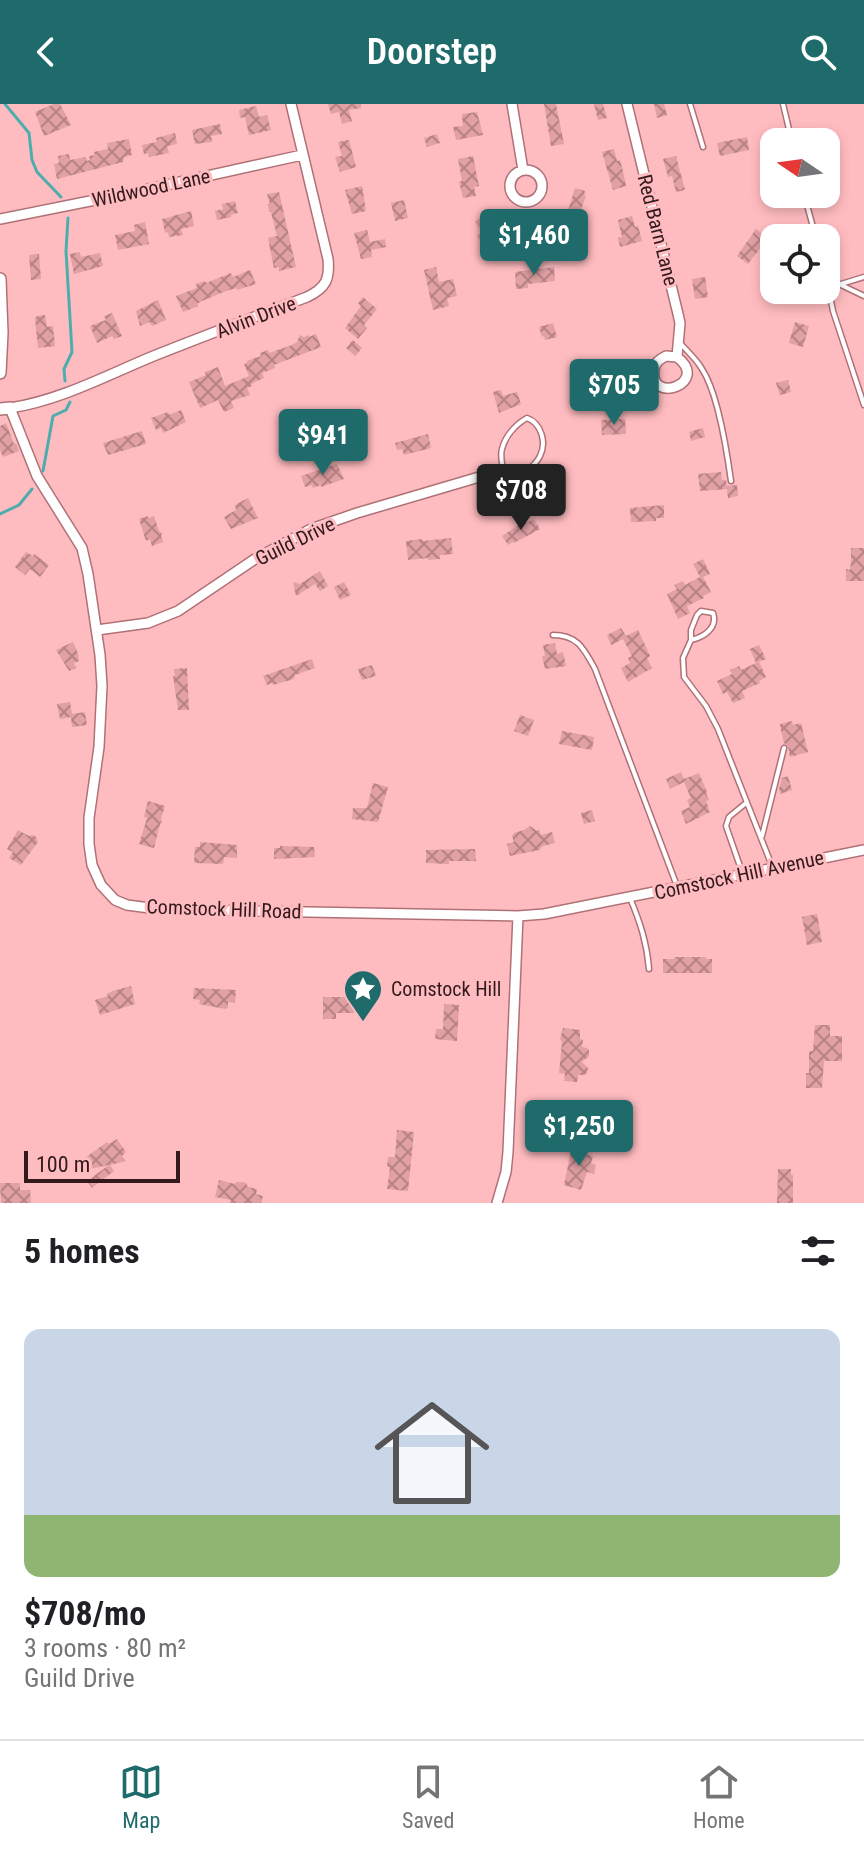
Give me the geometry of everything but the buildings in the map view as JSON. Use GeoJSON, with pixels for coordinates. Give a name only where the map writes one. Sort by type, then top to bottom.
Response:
{"type":"FeatureCollection","features":[{"type":"Feature","properties":{"kind":"street","name":"Alvin Drive"},"geometry":{"type":"LineString","coordinates":[[5,408],[48,399],[78,388],[307,297],[322,288],[329,278],[328,259],[291,104]]}},
{"type":"Feature","properties":{"kind":"street"},"geometry":{"type":"LineString","coordinates":[[512,104],[523,170]]}},
{"type":"Feature","properties":{"kind":"street","name":"Red Barn Lane"},"geometry":{"type":"LineString","coordinates":[[627,104],[678,314],[677,357]]}},
{"type":"Feature","properties":{"kind":"street","name":"Wildwood Lane"},"geometry":{"type":"LineString","coordinates":[[0,219],[302,155]]}},
{"type":"Feature","properties":{"kind":"street"},"geometry":{"type":"LineString","coordinates":[[0,279],[0,373]]}},
{"type":"Feature","properties":{"kind":"street","name":"Comstock Hill Road"},"geometry":{"type":"LineString","coordinates":[[5,408],[37,476],[82,548],[88,574],[102,686],[102,717],[89,841],[96,876],[103,889],[115,900],[157,909],[518,916],[554,913],[614,901]]}},
{"type":"Feature","properties":{"kind":"street","name":"Guild Drive"},"geometry":{"type":"LineString","coordinates":[[97,630],[148,623],[170,615],[255,559],[311,529],[503,470]]}},
{"type":"Feature","properties":{"kind":"street","name":"Comstock Hill Avenue"},"geometry":{"type":"LineString","coordinates":[[614,901],[864,850]]}},
{"type":"Feature","properties":{"kind":"street"},"geometry":{"type":"LineString","coordinates":[[497,1203],[508,1152],[518,916]]}},
{"type":"Feature","properties":{"kind":"lane"},"geometry":{"type":"LineString","coordinates":[[690,104],[703,147]]}},
{"type":"Feature","properties":{"kind":"lane"},"geometry":{"type":"LineString","coordinates":[[783,104],[789,128]]}},
{"type":"Feature","properties":{"kind":"lane"},"geometry":{"type":"LineString","coordinates":[[840,284],[864,277]]}},
{"type":"Feature","properties":{"kind":"lane"},"geometry":{"type":"LineString","coordinates":[[840,284],[864,296]]}},
{"type":"Feature","properties":{"kind":"lane"},"geometry":{"type":"LineString","coordinates":[[832,304],[864,405]]}},
{"type":"Feature","properties":{"kind":"lane"},"geometry":{"type":"LineString","coordinates":[[679,342],[702,367],[707,378],[717,409],[731,481]]}},
{"type":"Feature","properties":{"kind":"lane"},"geometry":{"type":"LineString","coordinates":[[527,418],[533,420],[542,433],[544,446],[540,458],[523,476],[503,470],[501,450],[508,436],[518,422],[527,418]]}},
{"type":"Feature","properties":{"kind":"lane"},"geometry":{"type":"LineString","coordinates":[[691,640],[701,638],[712,628],[715,620],[713,613],[701,611],[697,615],[683,658],[684,677],[706,706],[718,729],[773,868]]}},
{"type":"Feature","properties":{"kind":"lane"},"geometry":{"type":"LineString","coordinates":[[553,635],[569,636],[575,640],[595,669],[678,888]]}},
{"type":"Feature","properties":{"kind":"lane"},"geometry":{"type":"LineString","coordinates":[[762,838],[784,748]]}},
{"type":"Feature","properties":{"kind":"lane"},"geometry":{"type":"LineString","coordinates":[[743,875],[726,826],[729,817],[746,803]]}},
{"type":"Feature","properties":{"kind":"lane"},"geometry":{"type":"LineString","coordinates":[[630,898],[641,923],[649,969]]}},
{"type":"Feature","properties":{"kind":"waterway"},"geometry":{"type":"LineString","coordinates":[[5,104],[29,133],[32,160],[37,172],[61,197]]}},
{"type":"Feature","properties":{"kind":"waterway"},"geometry":{"type":"LineString","coordinates":[[65,381],[64,369],[72,352],[66,251],[68,218]]}},
{"type":"Feature","properties":{"kind":"waterway"},"geometry":{"type":"LineString","coordinates":[[43,471],[53,416],[66,410],[70,402]]}},
{"type":"Feature","properties":{"kind":"waterway"},"geometry":{"type":"LineString","coordinates":[[0,514],[19,505],[32,489]]}},
{"type":"Feature","properties":{"kind":"place","name":"Comstock Hill"},"geometry":{"type":"Point","coordinates":[363,1023]}}]}
